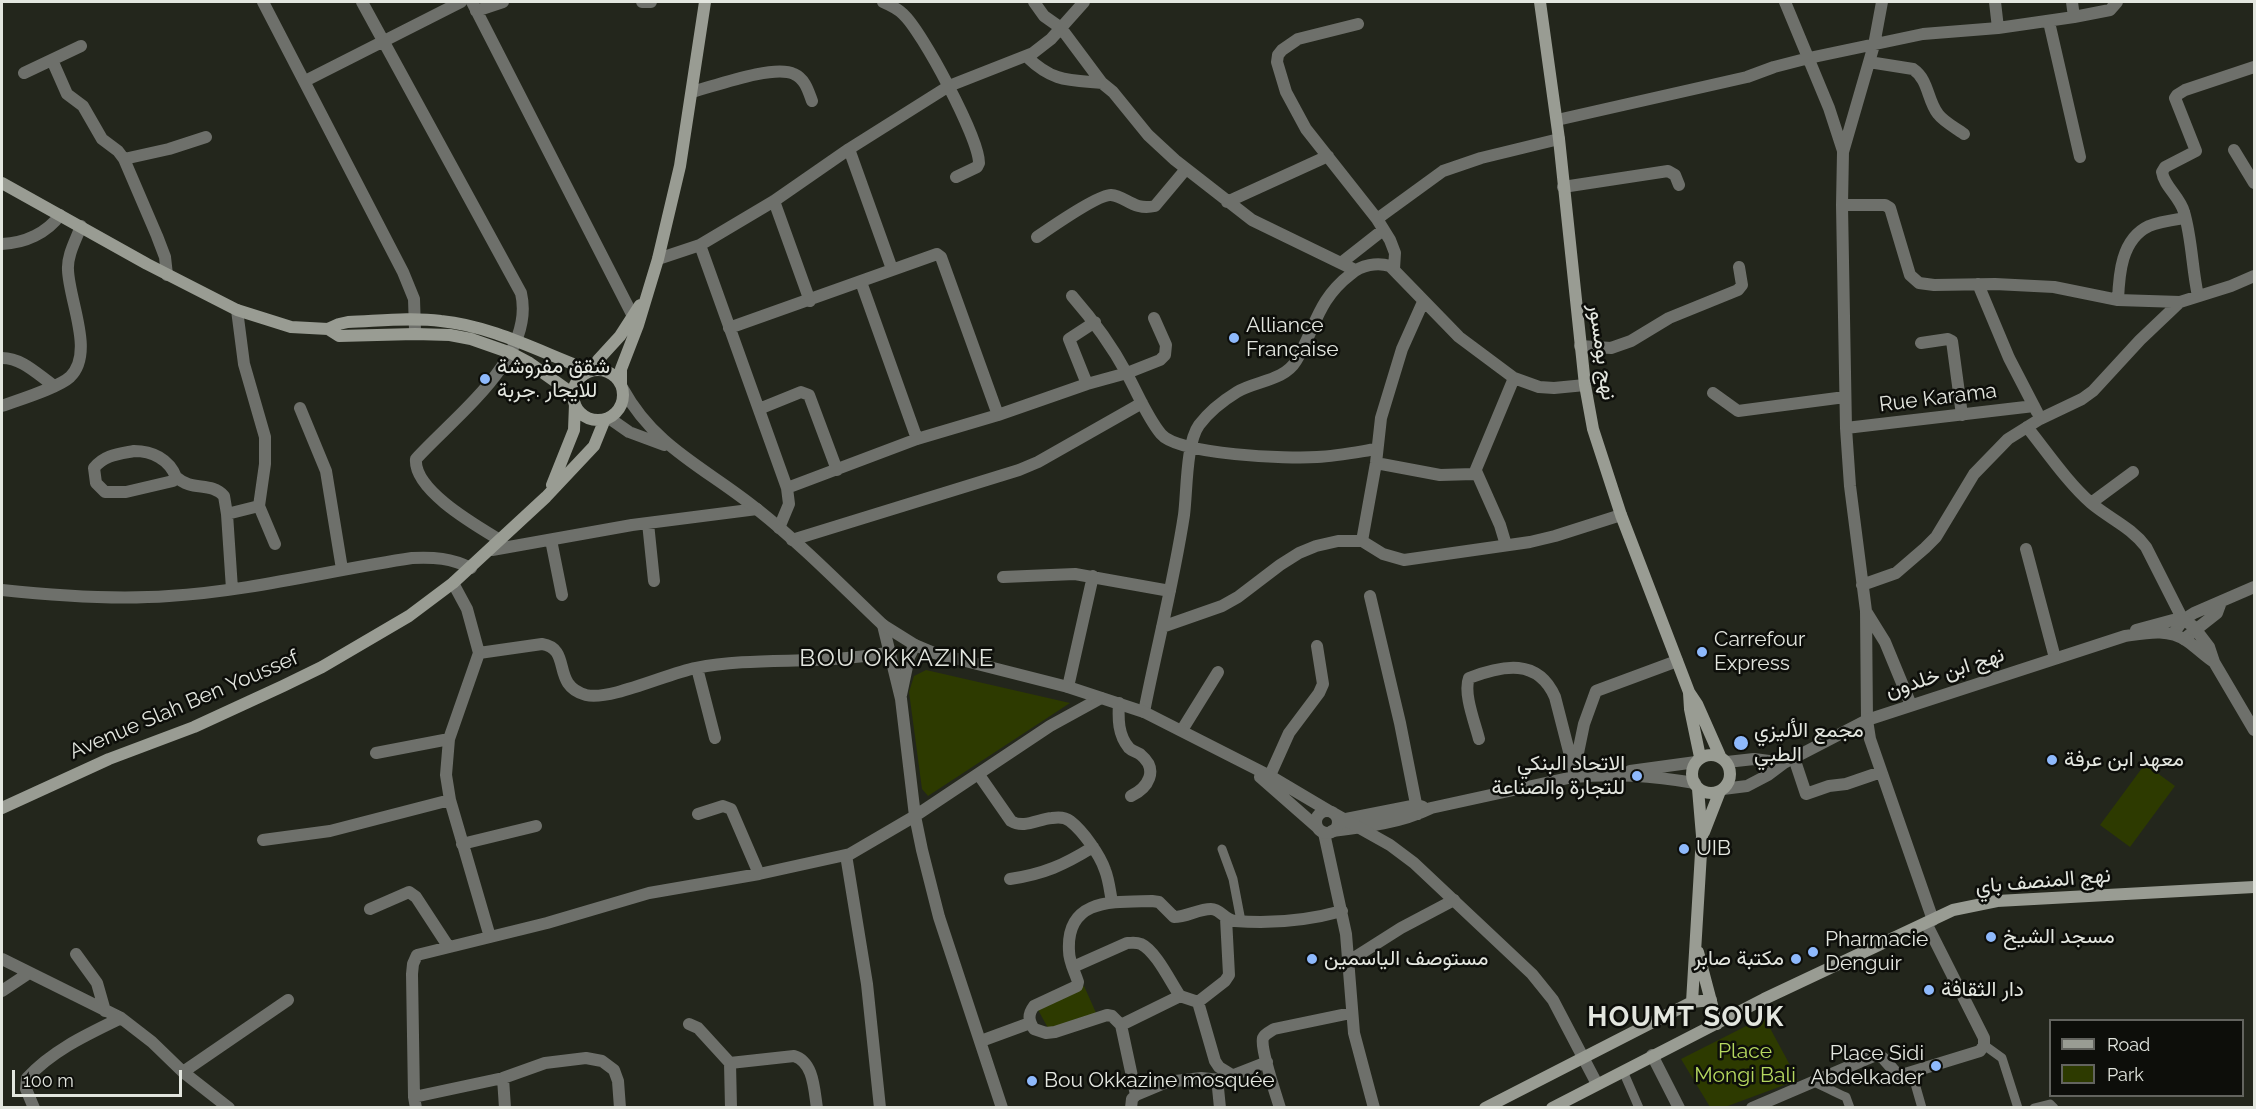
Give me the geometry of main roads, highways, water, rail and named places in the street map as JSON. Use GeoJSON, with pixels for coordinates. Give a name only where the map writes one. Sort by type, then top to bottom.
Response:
{"type":"FeatureCollection","features":[{"type":"Feature","properties":{"kind":"main road"},"geometry":{"type":"LineString","coordinates":[[2,183],[237,310],[291,327],[328,330],[339,336],[415,334],[450,335],[471,339],[511,353],[528,362],[574,399],[584,416],[590,419],[607,419],[621,406],[621,369],[635,320],[647,294],[658,259],[680,166],[705,2]]}},
{"type":"Feature","properties":{"kind":"main road","name":"نهج بومسور"},"geometry":{"type":"LineString","coordinates":[[1540,2],[1557,120],[1580,346],[1593,429],[1621,515],[1689,692],[1731,776],[1722,790],[1702,836]]}},
{"type":"Feature","properties":{"kind":"main road"},"geometry":{"type":"LineString","coordinates":[[328,330],[348,322],[415,320],[460,324],[611,374],[622,387]]}},
{"type":"Feature","properties":{"kind":"main road"},"geometry":{"type":"LineString","coordinates":[[546,497],[574,430],[576,384],[582,376],[594,370],[598,360],[635,320]]}},
{"type":"Feature","properties":{"kind":"main road","name":"Avenue Slah Ben Youssef"},"geometry":{"type":"LineString","coordinates":[[2,808],[109,759],[194,727],[322,667],[409,615],[471,568],[546,497],[594,446],[607,419]]}},
{"type":"Feature","properties":{"kind":"main road","name":"نهج بومسور"},"geometry":{"type":"LineString","coordinates":[[1689,692],[1698,759],[1693,768],[1702,836],[1692,1002]]}},
{"type":"Feature","properties":{"kind":"main road"},"geometry":{"type":"LineString","coordinates":[[1698,759],[1713,754],[1724,759]]}},
{"type":"Feature","properties":{"kind":"main road"},"geometry":{"type":"LineString","coordinates":[[1696,786],[1713,794],[1722,790]]}},
{"type":"Feature","properties":{"kind":"main road","name":"نهج المنصف باي"},"geometry":{"type":"LineString","coordinates":[[1551,1107],[1653,1055],[1953,910],[1997,901],[2254,887]]}},
{"type":"Feature","properties":{"kind":"main road","name":"نهج بومسور"},"geometry":{"type":"LineString","coordinates":[[1695,940],[1717,1024]]}},
{"type":"Feature","properties":{"kind":"main road"},"geometry":{"type":"LineString","coordinates":[[1485,1107],[1692,1002],[1711,1000]]}},
{"type":"Feature","properties":{"kind":"place","name":"Alliance Française"},"geometry":{"type":"Point","coordinates":[1234,338]}},
{"type":"Feature","properties":{"kind":"place","name":"شقق مفروشة للايجار .جربة"},"geometry":{"type":"Point","coordinates":[485,379]}},
{"type":"Feature","properties":{"kind":"place","name":"Carrefour Express"},"geometry":{"type":"Point","coordinates":[1702,652]}},
{"type":"Feature","properties":{"kind":"place","name":"مجمع الأليزي الطبي"},"geometry":{"type":"Point","coordinates":[1741,743]}},
{"type":"Feature","properties":{"kind":"place","name":"معهد ابن عرفة"},"geometry":{"type":"Point","coordinates":[2052,760]}},
{"type":"Feature","properties":{"kind":"place","name":"الاتحاد البنكي للتجارة والصناعة"},"geometry":{"type":"Point","coordinates":[1637,776]}},
{"type":"Feature","properties":{"kind":"place","name":"UIB"},"geometry":{"type":"Point","coordinates":[1684,849]}},
{"type":"Feature","properties":{"kind":"place","name":"مسجد الشيخ"},"geometry":{"type":"Point","coordinates":[1991,937]}},
{"type":"Feature","properties":{"kind":"place","name":"Pharmacie Denguir"},"geometry":{"type":"Point","coordinates":[1813,952]}},
{"type":"Feature","properties":{"kind":"place","name":"مستوصف الياسمين"},"geometry":{"type":"Point","coordinates":[1312,959]}},
{"type":"Feature","properties":{"kind":"place","name":"مكتبة صابر"},"geometry":{"type":"Point","coordinates":[1796,959]}},
{"type":"Feature","properties":{"kind":"place","name":"دار الثقافة"},"geometry":{"type":"Point","coordinates":[1929,990]}},
{"type":"Feature","properties":{"kind":"place","name":"Place Sidi Abdelkader"},"geometry":{"type":"Point","coordinates":[1936,1066]}},
{"type":"Feature","properties":{"kind":"place","name":"Bou Okkazine mosquée"},"geometry":{"type":"Point","coordinates":[1032,1081]}},
{"type":"Feature","properties":{"kind":"district","name":"BOU OKKAZINE"},"geometry":{"type":"Point","coordinates":[897,659]}},
{"type":"Feature","properties":{"kind":"district","name":"HOUMT SOUK"},"geometry":{"type":"Point","coordinates":[1686,1018]}},
{"type":"Feature","properties":{"kind":"park label","name":"Place Mongi Bali"},"geometry":{"type":"Point","coordinates":[1745,1064]}}]}
